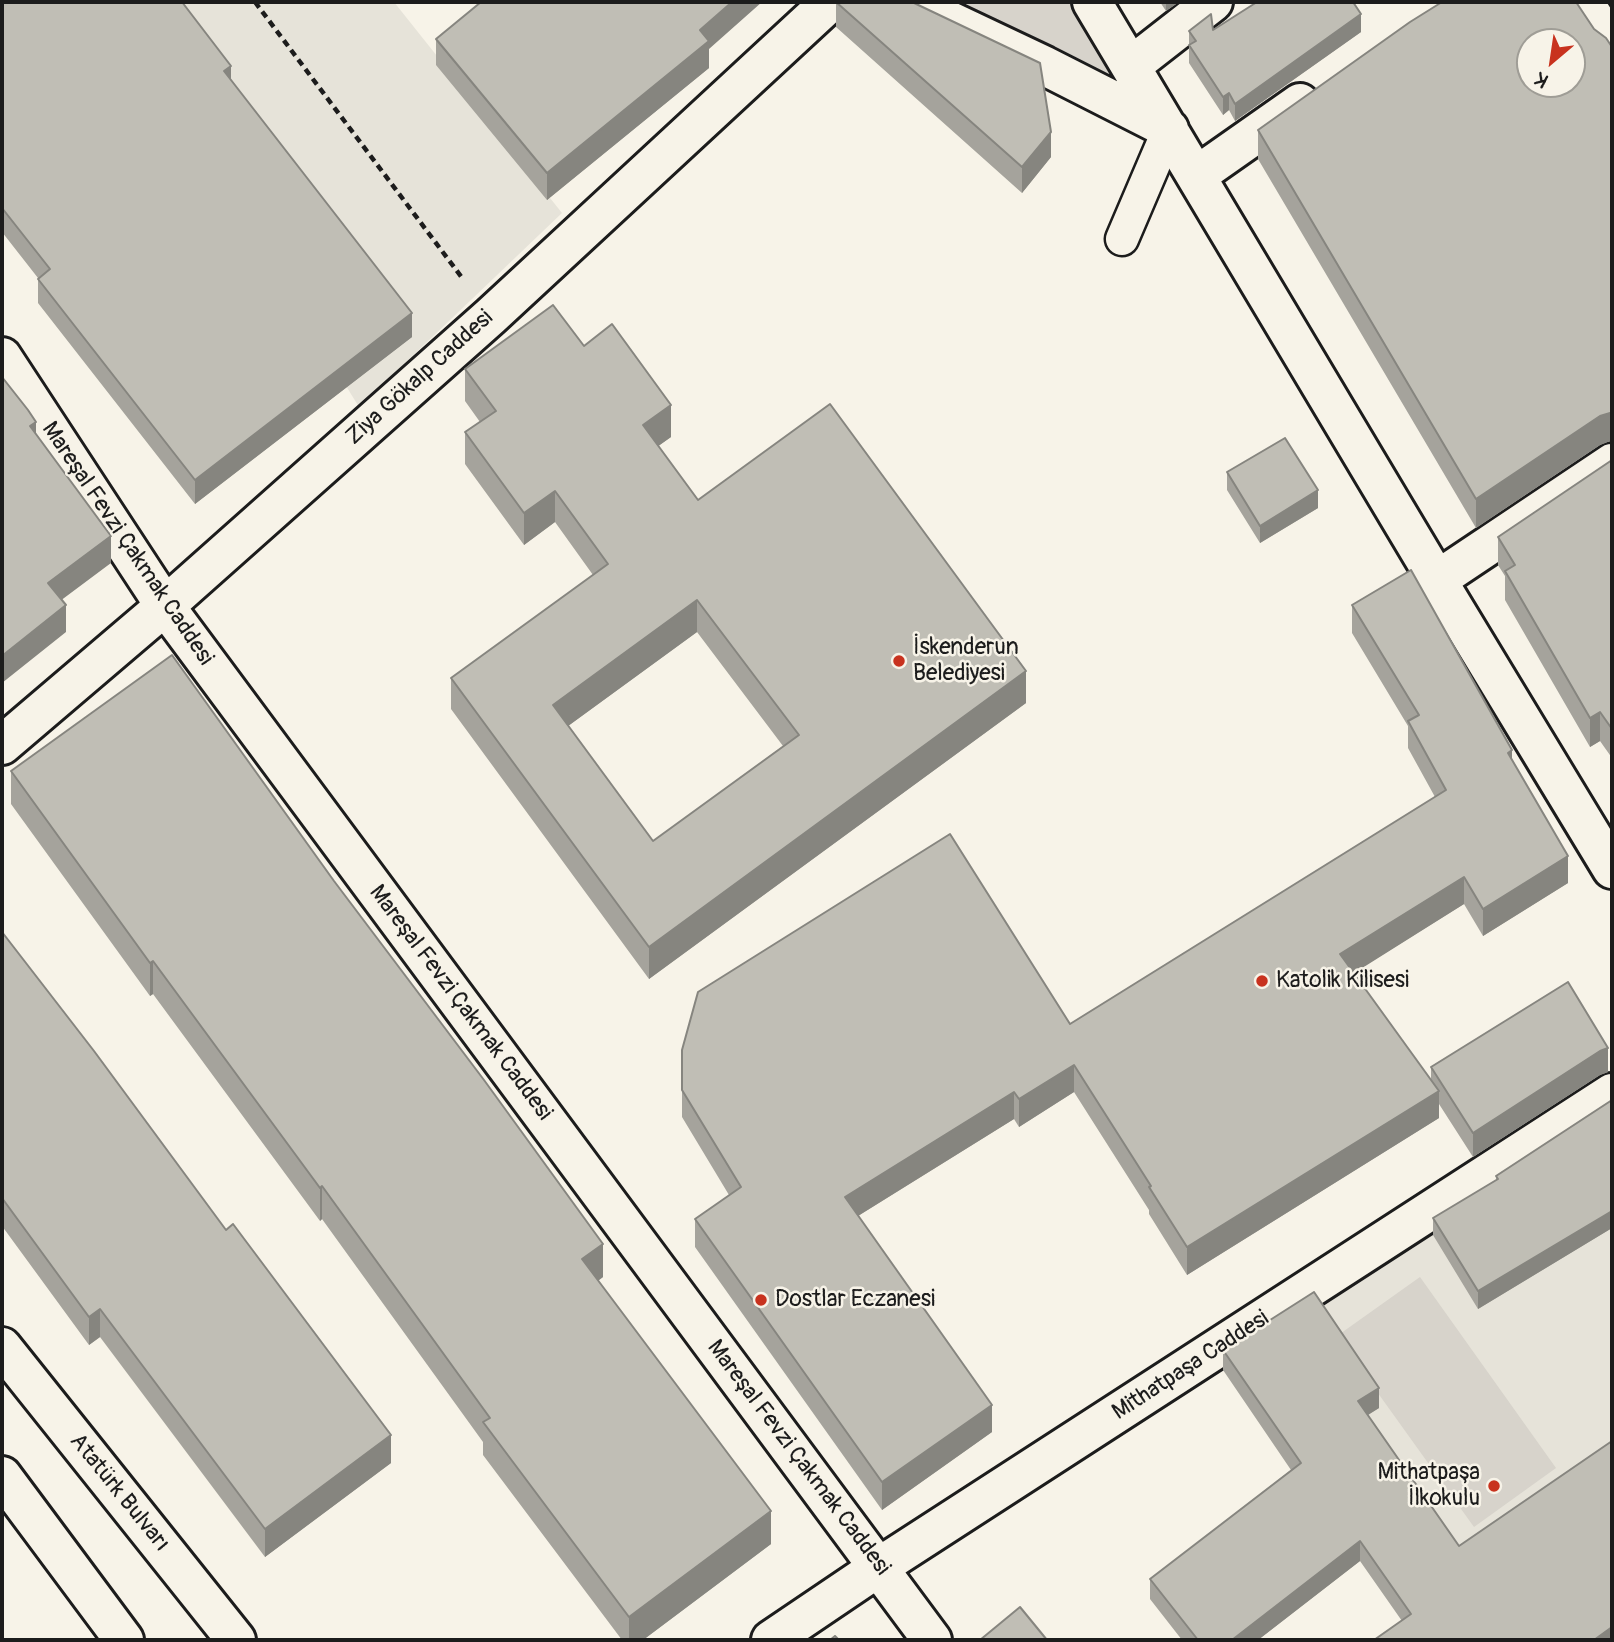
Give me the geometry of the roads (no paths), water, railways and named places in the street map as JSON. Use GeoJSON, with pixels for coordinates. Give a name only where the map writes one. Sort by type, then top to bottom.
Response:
{"type":"FeatureCollection","features":[{"type":"Feature","properties":{"kind":"street","name":"Ziya Gökalp Caddesi"},"geometry":{"type":"LineString","coordinates":[[2,745],[165,606],[491,316],[830,2]]}},
{"type":"Feature","properties":{"kind":"street"},"geometry":{"type":"LineString","coordinates":[[910,2],[1169,129]]}},
{"type":"Feature","properties":{"kind":"street"},"geometry":{"type":"LineString","coordinates":[[1092,2],[1612,869]]}},
{"type":"Feature","properties":{"kind":"street"},"geometry":{"type":"LineString","coordinates":[[1132,66],[1213,2]]}},
{"type":"Feature","properties":{"kind":"street"},"geometry":{"type":"LineString","coordinates":[[1584,2],[1612,46]]}},
{"type":"Feature","properties":{"kind":"street"},"geometry":{"type":"LineString","coordinates":[[1196,176],[1330,81]]}},
{"type":"Feature","properties":{"kind":"street","name":"Mareşal Fevzi Çakmak Caddesi"},"geometry":{"type":"LineString","coordinates":[[2,356],[165,606],[932,1640]]}},
{"type":"Feature","properties":{"kind":"street"},"geometry":{"type":"LineString","coordinates":[[1437,580],[1612,463]]}},
{"type":"Feature","properties":{"kind":"street","name":"Mithatpaşa Caddesi"},"geometry":{"type":"LineString","coordinates":[[771,1640],[879,1567],[1612,1093]]}},
{"type":"Feature","properties":{"kind":"street","name":"Atatürk Bulvarı"},"geometry":{"type":"LineString","coordinates":[[2,1347],[236,1640]]}},
{"type":"Feature","properties":{"kind":"street"},"geometry":{"type":"LineString","coordinates":[[2,1476],[124,1640]]}},
{"type":"Feature","properties":{"kind":"lane"},"geometry":{"type":"LineString","coordinates":[[1122,239],[1169,129]]}},
{"type":"Feature","properties":{"kind":"place","name":"İskenderun Belediyesi"},"geometry":{"type":"Point","coordinates":[899,661]}},
{"type":"Feature","properties":{"kind":"place","name":"Katolik Kilisesi"},"geometry":{"type":"Point","coordinates":[1262,981]}},
{"type":"Feature","properties":{"kind":"place","name":"Dostlar Eczanesi"},"geometry":{"type":"Point","coordinates":[761,1300]}},
{"type":"Feature","properties":{"kind":"place","name":"Mithatpaşa İlkokulu"},"geometry":{"type":"Point","coordinates":[1494,1486]}}]}
